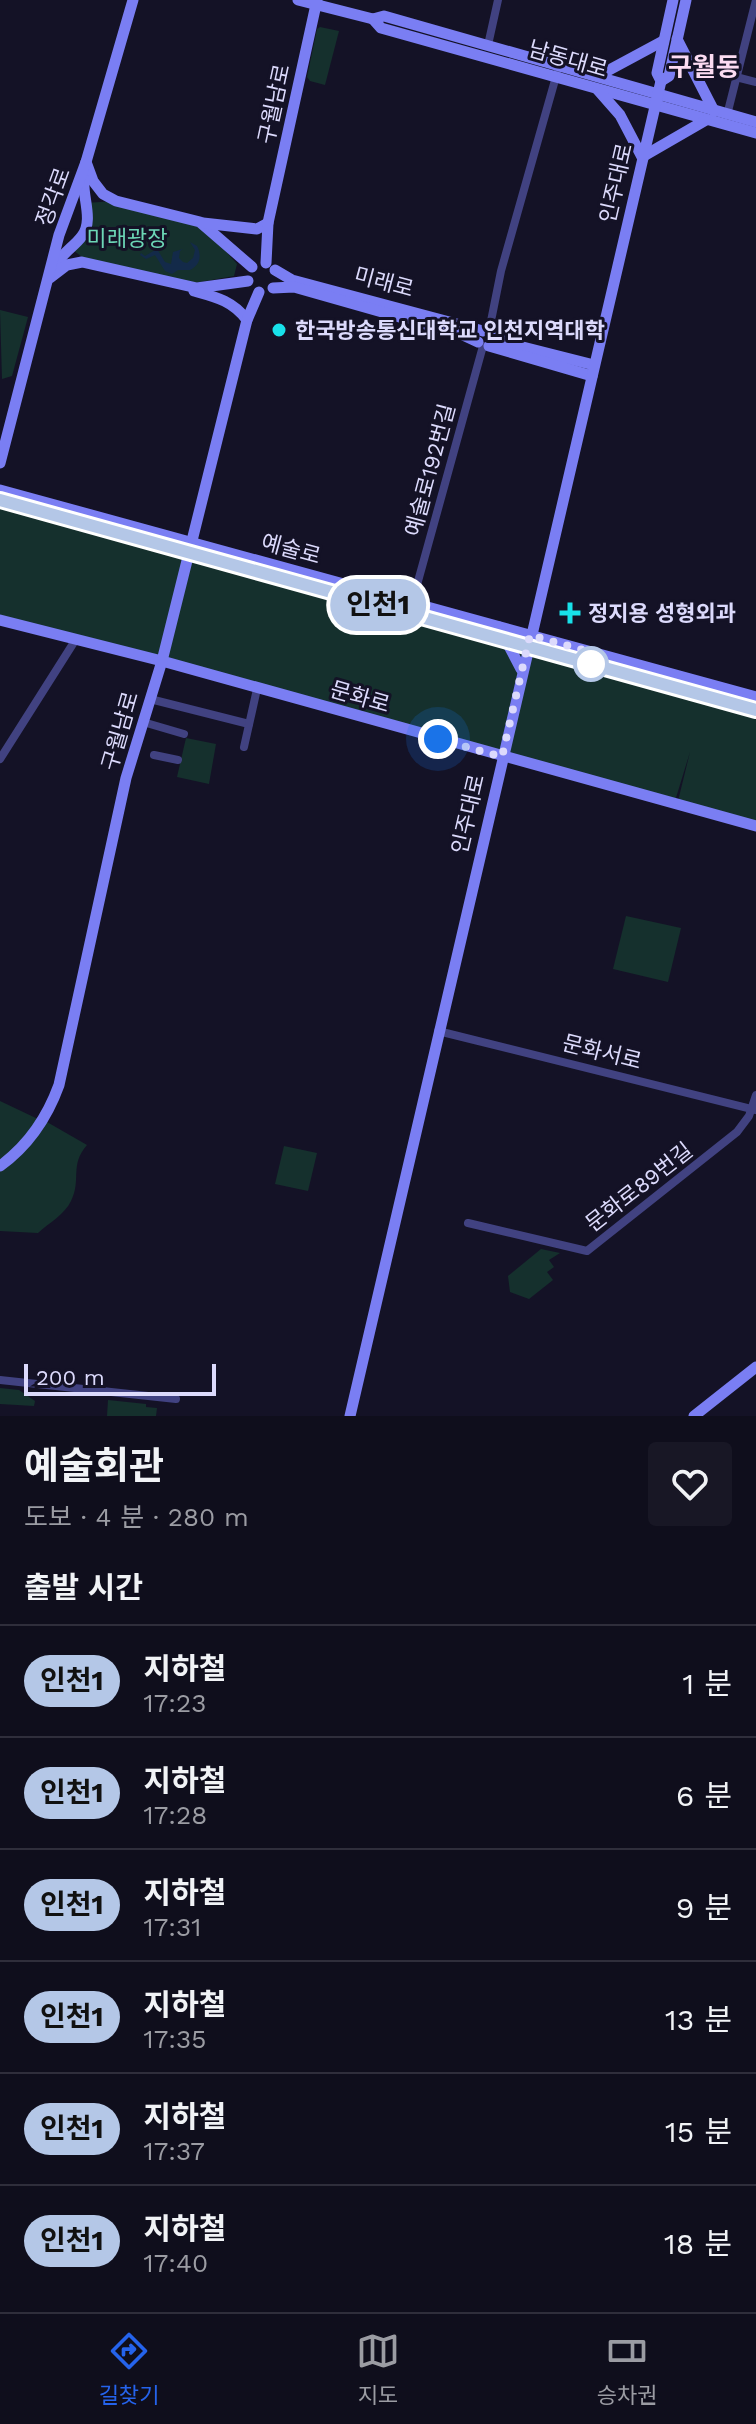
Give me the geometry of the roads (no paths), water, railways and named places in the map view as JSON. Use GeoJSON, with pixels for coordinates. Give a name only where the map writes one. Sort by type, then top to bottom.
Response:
{"type":"FeatureCollection","features":[{"type":"Feature","properties":{"kind":"main road"},"geometry":{"type":"LineString","coordinates":[[133,0],[86,162],[98,190],[116,201],[200,222],[257,229],[268,223]]}},
{"type":"Feature","properties":{"kind":"main road","name":"남동대로"},"geometry":{"type":"LineString","coordinates":[[298,0],[316,2],[373,19],[381,28],[557,70]]}},
{"type":"Feature","properties":{"kind":"main road","name":"인주대로"},"geometry":{"type":"LineString","coordinates":[[350,1416],[661,81],[657,73],[673,0]]}},
{"type":"Feature","properties":{"kind":"main road","name":"인주대로"},"geometry":{"type":"LineString","coordinates":[[661,81],[669,76],[686,0]]}},
{"type":"Feature","properties":{"kind":"main road","name":"구월남로"},"geometry":{"type":"LineString","coordinates":[[271,267],[268,223],[316,2]]}},
{"type":"Feature","properties":{"kind":"main road","name":"남동대로"},"geometry":{"type":"LineString","coordinates":[[373,19],[384,16],[488,45],[756,133]]}},
{"type":"Feature","properties":{"kind":"main road"},"geometry":{"type":"LineString","coordinates":[[663,41],[596,82],[620,115],[642,157],[710,116],[677,39]]}},
{"type":"Feature","properties":{"kind":"main road","name":"남동대로"},"geometry":{"type":"LineString","coordinates":[[710,116],[727,115],[756,122]]}},
{"type":"Feature","properties":{"kind":"main road","name":"정각로"},"geometry":{"type":"LineString","coordinates":[[50,278],[69,247],[87,228],[83,193],[86,162]]}},
{"type":"Feature","properties":{"kind":"main road","name":"정각로"},"geometry":{"type":"LineString","coordinates":[[0,463],[59,235],[86,162]]}},
{"type":"Feature","properties":{"kind":"main road"},"geometry":{"type":"LineString","coordinates":[[68,208],[85,203],[116,201]]}},
{"type":"Feature","properties":{"kind":"main road"},"geometry":{"type":"LineString","coordinates":[[200,222],[252,267],[271,267],[277,281],[273,288],[259,292],[248,281]]}},
{"type":"Feature","properties":{"kind":"main road"},"geometry":{"type":"LineString","coordinates":[[59,235],[90,263]]}},
{"type":"Feature","properties":{"kind":"main road"},"geometry":{"type":"LineString","coordinates":[[220,285],[236,278],[241,271],[233,249]]}},
{"type":"Feature","properties":{"kind":"main road"},"geometry":{"type":"LineString","coordinates":[[50,278],[74,262],[197,288],[248,281]]}},
{"type":"Feature","properties":{"kind":"main road"},"geometry":{"type":"LineString","coordinates":[[248,281],[252,267]]}},
{"type":"Feature","properties":{"kind":"main road","name":"미래로"},"geometry":{"type":"LineString","coordinates":[[271,267],[292,280],[486,339]]}},
{"type":"Feature","properties":{"kind":"main road"},"geometry":{"type":"LineString","coordinates":[[183,285],[188,290],[226,300],[247,320]]}},
{"type":"Feature","properties":{"kind":"main road","name":"미래로"},"geometry":{"type":"LineString","coordinates":[[273,288],[294,287],[463,335],[507,343],[593,371]]}},
{"type":"Feature","properties":{"kind":"main road","name":"구월남로"},"geometry":{"type":"LineString","coordinates":[[0,1166],[35,1133],[49,1112],[59,1085],[126,778],[162,661],[247,320],[259,292]]}},
{"type":"Feature","properties":{"kind":"main road","name":"예술로"},"geometry":{"type":"LineString","coordinates":[[0,490],[756,697]]}},
{"type":"Feature","properties":{"kind":"main road","name":"문화로"},"geometry":{"type":"LineString","coordinates":[[0,620],[162,661],[756,826]]}},
{"type":"Feature","properties":{"kind":"main road"},"geometry":{"type":"LineString","coordinates":[[499,627],[522,671]]}},
{"type":"Feature","properties":{"kind":"main road"},"geometry":{"type":"LineString","coordinates":[[694,1416],[756,1367]]}},
{"type":"Feature","properties":{"kind":"street"},"geometry":{"type":"LineString","coordinates":[[488,45],[498,0]]}},
{"type":"Feature","properties":{"kind":"street"},"geometry":{"type":"LineString","coordinates":[[727,115],[736,77],[752,33],[756,0]]}},
{"type":"Feature","properties":{"kind":"street","name":"예술로192번길"},"geometry":{"type":"LineString","coordinates":[[412,603],[557,70]]}},
{"type":"Feature","properties":{"kind":"street"},"geometry":{"type":"LineString","coordinates":[[736,77],[756,82]]}},
{"type":"Feature","properties":{"kind":"street"},"geometry":{"type":"LineString","coordinates":[[0,759],[76,639]]}},
{"type":"Feature","properties":{"kind":"street"},"geometry":{"type":"LineString","coordinates":[[244,747],[257,689]]}},
{"type":"Feature","properties":{"kind":"street"},"geometry":{"type":"LineString","coordinates":[[150,699],[249,724]]}},
{"type":"Feature","properties":{"kind":"street"},"geometry":{"type":"LineString","coordinates":[[143,722],[184,734]]}},
{"type":"Feature","properties":{"kind":"street"},"geometry":{"type":"LineString","coordinates":[[154,755],[178,760]]}},
{"type":"Feature","properties":{"kind":"street","name":"문화서로"},"geometry":{"type":"LineString","coordinates":[[438,1031],[754,1110]]}},
{"type":"Feature","properties":{"kind":"street","name":"문화로89번길"},"geometry":{"type":"LineString","coordinates":[[468,1223],[587,1251],[737,1132],[754,1110],[756,1095]]}},
{"type":"Feature","properties":{"kind":"street"},"geometry":{"type":"LineString","coordinates":[[0,1380],[176,1399]]}},
{"type":"Feature","properties":{"kind":"water"},"geometry":{"type":"Polygon","coordinates":[[[190,242],[197,246],[200,257],[190,270],[178,270],[172,274],[165,271],[155,255],[146,259],[140,255],[145,256],[157,249],[165,262],[171,264],[173,252],[183,249],[179,258],[187,263],[193,258],[195,250],[190,242]]]}},
{"type":"Feature","properties":{"kind":"metro line","name":"인천1"},"geometry":{"type":"LineString","coordinates":[[0,500],[756,710]]}},
{"type":"Feature","properties":{"kind":"place","name":"한국방송통신대학교 인천지역대학"},"geometry":{"type":"Point","coordinates":[279,330]}},
{"type":"Feature","properties":{"kind":"place","name":"정지용 성형외과"},"geometry":{"type":"Point","coordinates":[570,613]}},
{"type":"Feature","properties":{"kind":"district","name":"구월동"},"geometry":{"type":"Point","coordinates":[704,67]}},
{"type":"Feature","properties":{"kind":"park label","name":"미래광장"},"geometry":{"type":"Point","coordinates":[127,238]}}]}
